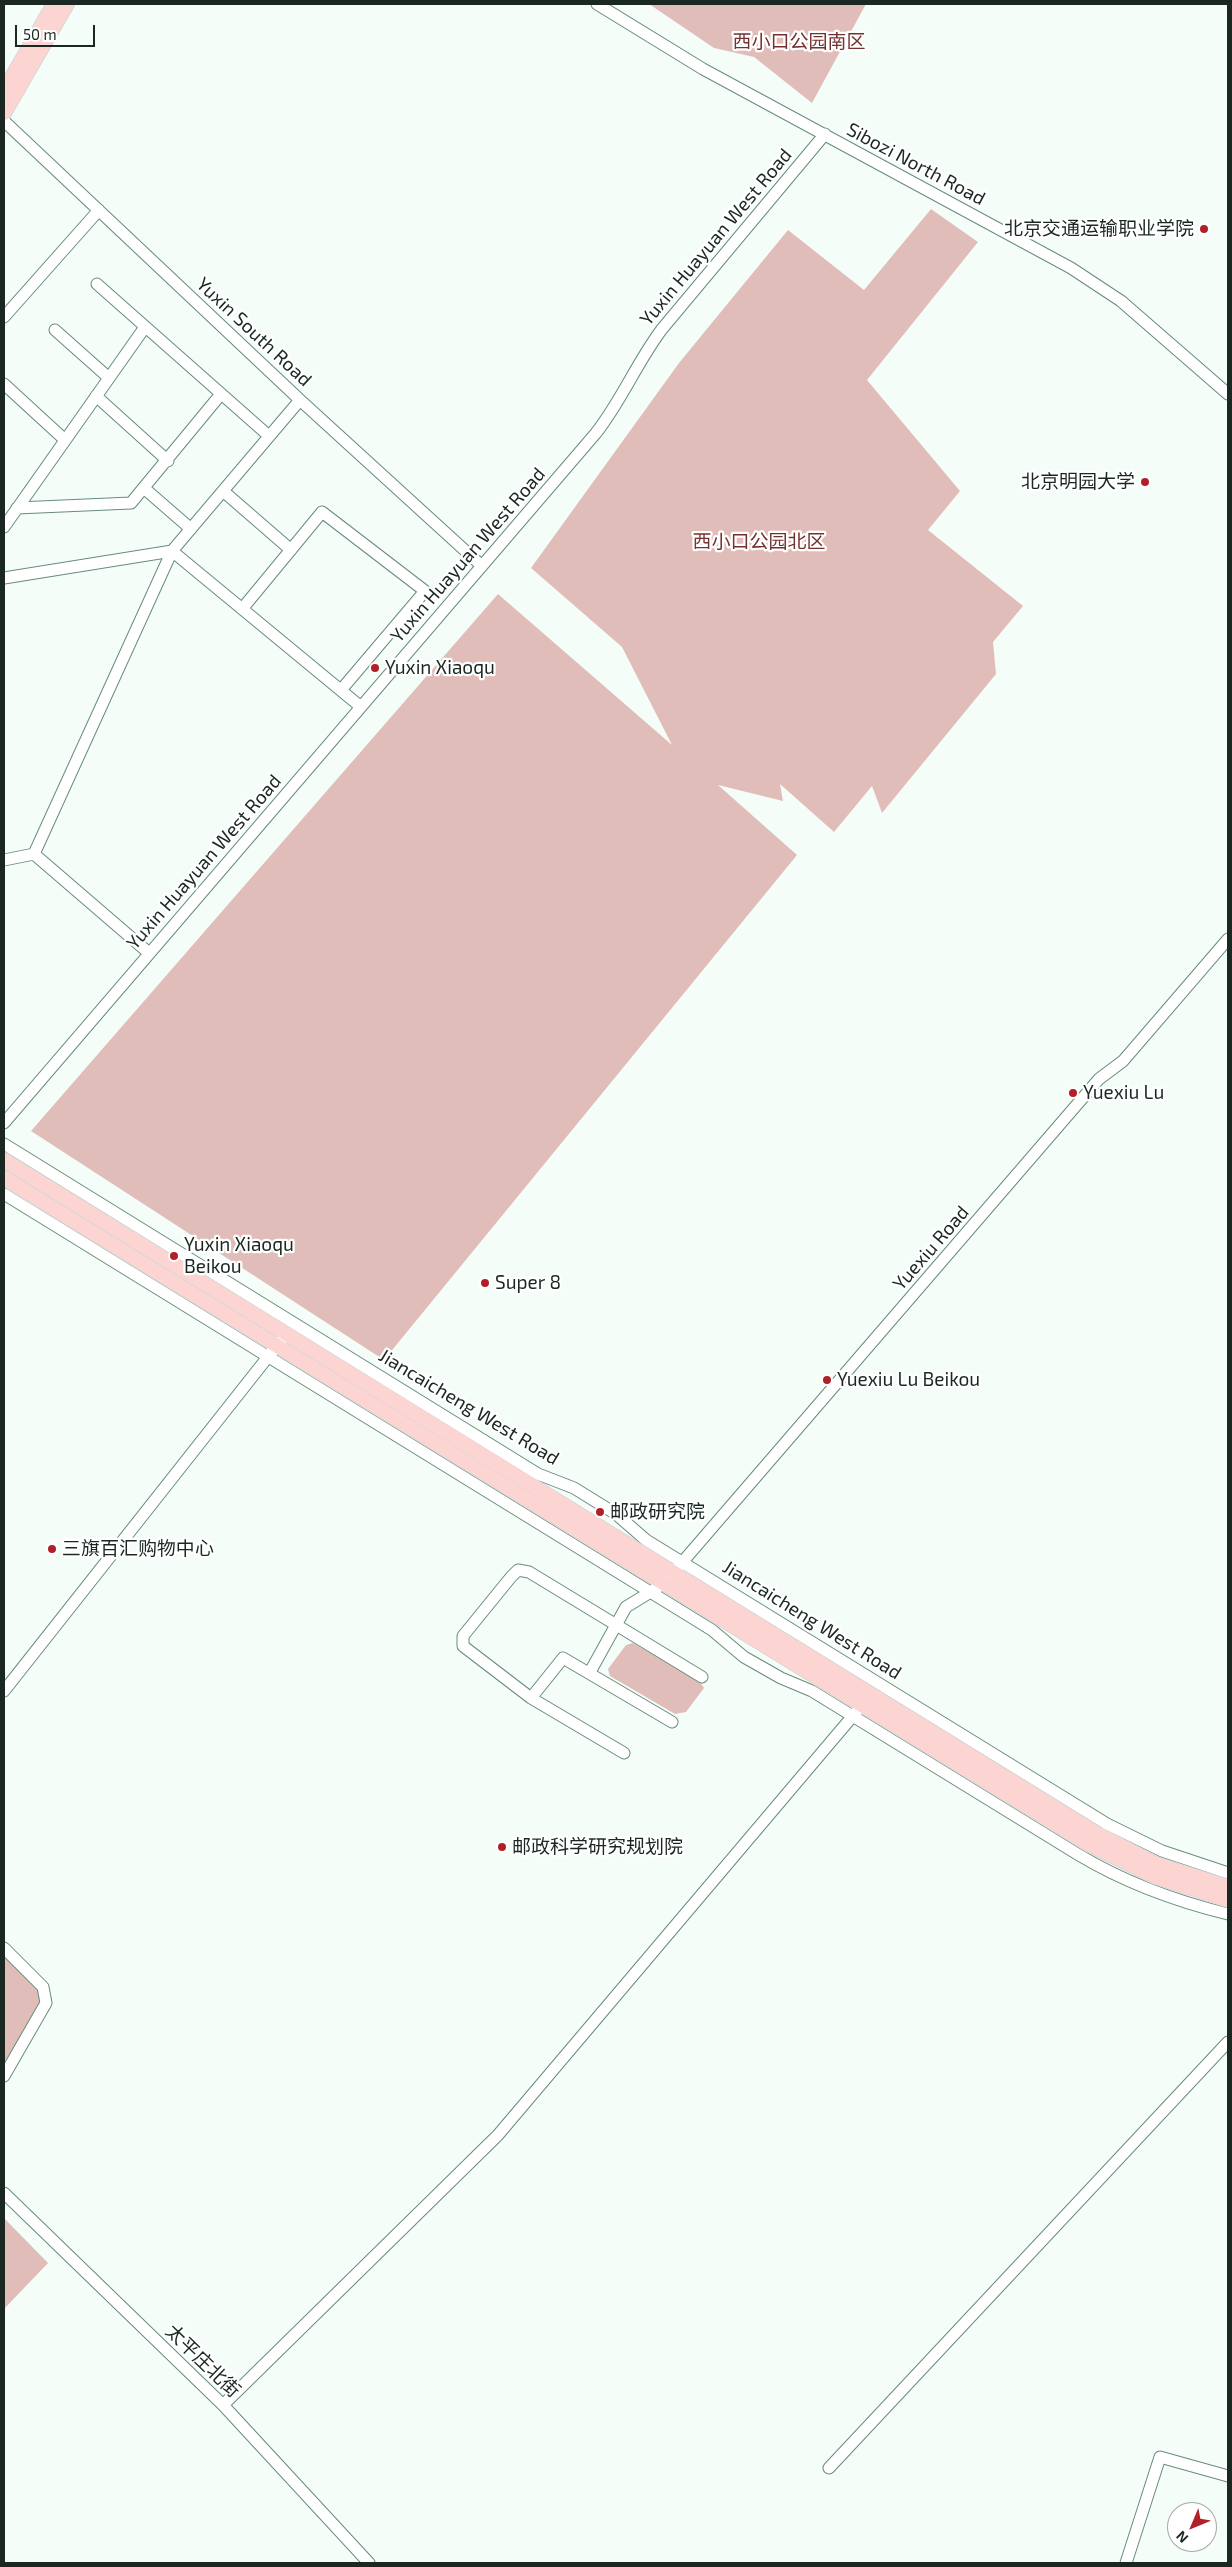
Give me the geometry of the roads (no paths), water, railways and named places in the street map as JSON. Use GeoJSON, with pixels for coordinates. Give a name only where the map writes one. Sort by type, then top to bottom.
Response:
{"type":"FeatureCollection","features":[{"type":"Feature","properties":{"kind":"main road"},"geometry":{"type":"LineString","coordinates":[[4,91],[54,4]]}},
{"type":"Feature","properties":{"kind":"main road"},"geometry":{"type":"LineString","coordinates":[[4,113],[67,4]]}},
{"type":"Feature","properties":{"kind":"main road","name":"Jiancaicheng West Road"},"geometry":{"type":"LineString","coordinates":[[4,1160],[425,1420],[678,1568],[1117,1846],[1175,1871],[1228,1887]]}},
{"type":"Feature","properties":{"kind":"main road"},"geometry":{"type":"LineString","coordinates":[[4,1178],[272,1351],[663,1583],[1106,1855],[1163,1880],[1228,1900]]}},
{"type":"Feature","properties":{"kind":"street","name":"Sibozi North Road"},"geometry":{"type":"LineString","coordinates":[[597,4],[680,56],[1098,285],[1143,319],[1228,394]]}},
{"type":"Feature","properties":{"kind":"street","name":"Yuxin South Road"},"geometry":{"type":"LineString","coordinates":[[4,121],[300,400],[482,566]]}},
{"type":"Feature","properties":{"kind":"street","name":"Yuxin Huayuan West Road"},"geometry":{"type":"LineString","coordinates":[[4,1123],[609,417],[650,346],[662,329],[824,134]]}},
{"type":"Feature","properties":{"kind":"street"},"geometry":{"type":"LineString","coordinates":[[4,317],[99,210]]}},
{"type":"Feature","properties":{"kind":"street"},"geometry":{"type":"LineString","coordinates":[[97,284],[269,436]]}},
{"type":"Feature","properties":{"kind":"street"},"geometry":{"type":"LineString","coordinates":[[4,527],[145,327]]}},
{"type":"Feature","properties":{"kind":"street"},"geometry":{"type":"LineString","coordinates":[[55,330],[109,378]]}},
{"type":"Feature","properties":{"kind":"street"},"geometry":{"type":"LineString","coordinates":[[4,384],[65,440]]}},
{"type":"Feature","properties":{"kind":"street"},"geometry":{"type":"LineString","coordinates":[[17,508],[131,503],[145,489],[221,394]]}},
{"type":"Feature","properties":{"kind":"street"},"geometry":{"type":"LineString","coordinates":[[96,396],[168,461]]}},
{"type":"Feature","properties":{"kind":"street"},"geometry":{"type":"LineString","coordinates":[[34,854],[172,551],[300,400]]}},
{"type":"Feature","properties":{"kind":"street"},"geometry":{"type":"LineString","coordinates":[[145,489],[191,529]]}},
{"type":"Feature","properties":{"kind":"street"},"geometry":{"type":"LineString","coordinates":[[223,491],[291,550]]}},
{"type":"Feature","properties":{"kind":"street"},"geometry":{"type":"LineString","coordinates":[[242,608],[322,512],[425,591],[341,690]]}},
{"type":"Feature","properties":{"kind":"street"},"geometry":{"type":"LineString","coordinates":[[5,575],[172,551],[360,707]]}},
{"type":"Feature","properties":{"kind":"street"},"geometry":{"type":"LineString","coordinates":[[4,860],[34,854]]}},
{"type":"Feature","properties":{"kind":"street"},"geometry":{"type":"LineString","coordinates":[[34,854],[149,953]]}},
{"type":"Feature","properties":{"kind":"street","name":"Yuexiu Road"},"geometry":{"type":"LineString","coordinates":[[590,1672],[626,1607],[663,1583],[678,1568],[1099,1079],[1123,1061],[1228,939]]}},
{"type":"Feature","properties":{"kind":"street","name":"Jiancaicheng West Road"},"geometry":{"type":"LineString","coordinates":[[4,1144],[538,1474],[574,1488],[594,1500],[616,1514],[678,1568],[1107,1824],[1162,1851],[1228,1873]]}},
{"type":"Feature","properties":{"kind":"street"},"geometry":{"type":"LineString","coordinates":[[4,1194],[272,1351],[712,1630],[744,1657],[781,1678],[812,1691],[1094,1864],[1173,1899],[1228,1914]]}},
{"type":"Feature","properties":{"kind":"street"},"geometry":{"type":"LineString","coordinates":[[4,1691],[286,1334]]}},
{"type":"Feature","properties":{"kind":"street"},"geometry":{"type":"LineString","coordinates":[[380,1376],[425,1420]]}},
{"type":"Feature","properties":{"kind":"street"},"geometry":{"type":"LineString","coordinates":[[624,1753],[531,1698],[462,1646],[463,1636],[518,1570],[529,1572],[702,1677]]}},
{"type":"Feature","properties":{"kind":"street"},"geometry":{"type":"LineString","coordinates":[[531,1698],[563,1658],[590,1672],[672,1722]]}},
{"type":"Feature","properties":{"kind":"street"},"geometry":{"type":"LineString","coordinates":[[223,2405],[498,2135],[862,1705]]}},
{"type":"Feature","properties":{"kind":"street"},"geometry":{"type":"LineString","coordinates":[[4,1948],[43,1987],[46,2003],[4,2076]]}},
{"type":"Feature","properties":{"kind":"street"},"geometry":{"type":"LineString","coordinates":[[829,2468],[1228,2042]]}},
{"type":"Feature","properties":{"kind":"street","name":"太平庄北街"},"geometry":{"type":"LineString","coordinates":[[4,2193],[223,2405],[369,2563]]}},
{"type":"Feature","properties":{"kind":"street"},"geometry":{"type":"LineString","coordinates":[[1126,2563],[1160,2457],[1228,2476]]}},
{"type":"Feature","properties":{"kind":"place","name":"北京交通运输职业学院"},"geometry":{"type":"Point","coordinates":[1204,229]}},
{"type":"Feature","properties":{"kind":"place","name":"北京明园大学"},"geometry":{"type":"Point","coordinates":[1145,482]}},
{"type":"Feature","properties":{"kind":"place","name":"Yuxin Xiaoqu"},"geometry":{"type":"Point","coordinates":[375,668]}},
{"type":"Feature","properties":{"kind":"place","name":"Yuexiu Lu"},"geometry":{"type":"Point","coordinates":[1073,1093]}},
{"type":"Feature","properties":{"kind":"place","name":"Yuxin Xiaoqu Beikou"},"geometry":{"type":"Point","coordinates":[174,1256]}},
{"type":"Feature","properties":{"kind":"place","name":"Super 8"},"geometry":{"type":"Point","coordinates":[485,1283]}},
{"type":"Feature","properties":{"kind":"place","name":"Yuexiu Lu Beikou"},"geometry":{"type":"Point","coordinates":[827,1380]}},
{"type":"Feature","properties":{"kind":"place","name":"邮政研究院"},"geometry":{"type":"Point","coordinates":[600,1512]}},
{"type":"Feature","properties":{"kind":"place","name":"三旗百汇购物中心"},"geometry":{"type":"Point","coordinates":[52,1549]}},
{"type":"Feature","properties":{"kind":"place","name":"邮政科学研究规划院"},"geometry":{"type":"Point","coordinates":[502,1847]}},
{"type":"Feature","properties":{"kind":"park label","name":"西小口公园南区"},"geometry":{"type":"Point","coordinates":[799,42]}},
{"type":"Feature","properties":{"kind":"park label","name":"西小口公园北区"},"geometry":{"type":"Point","coordinates":[759,542]}}]}
